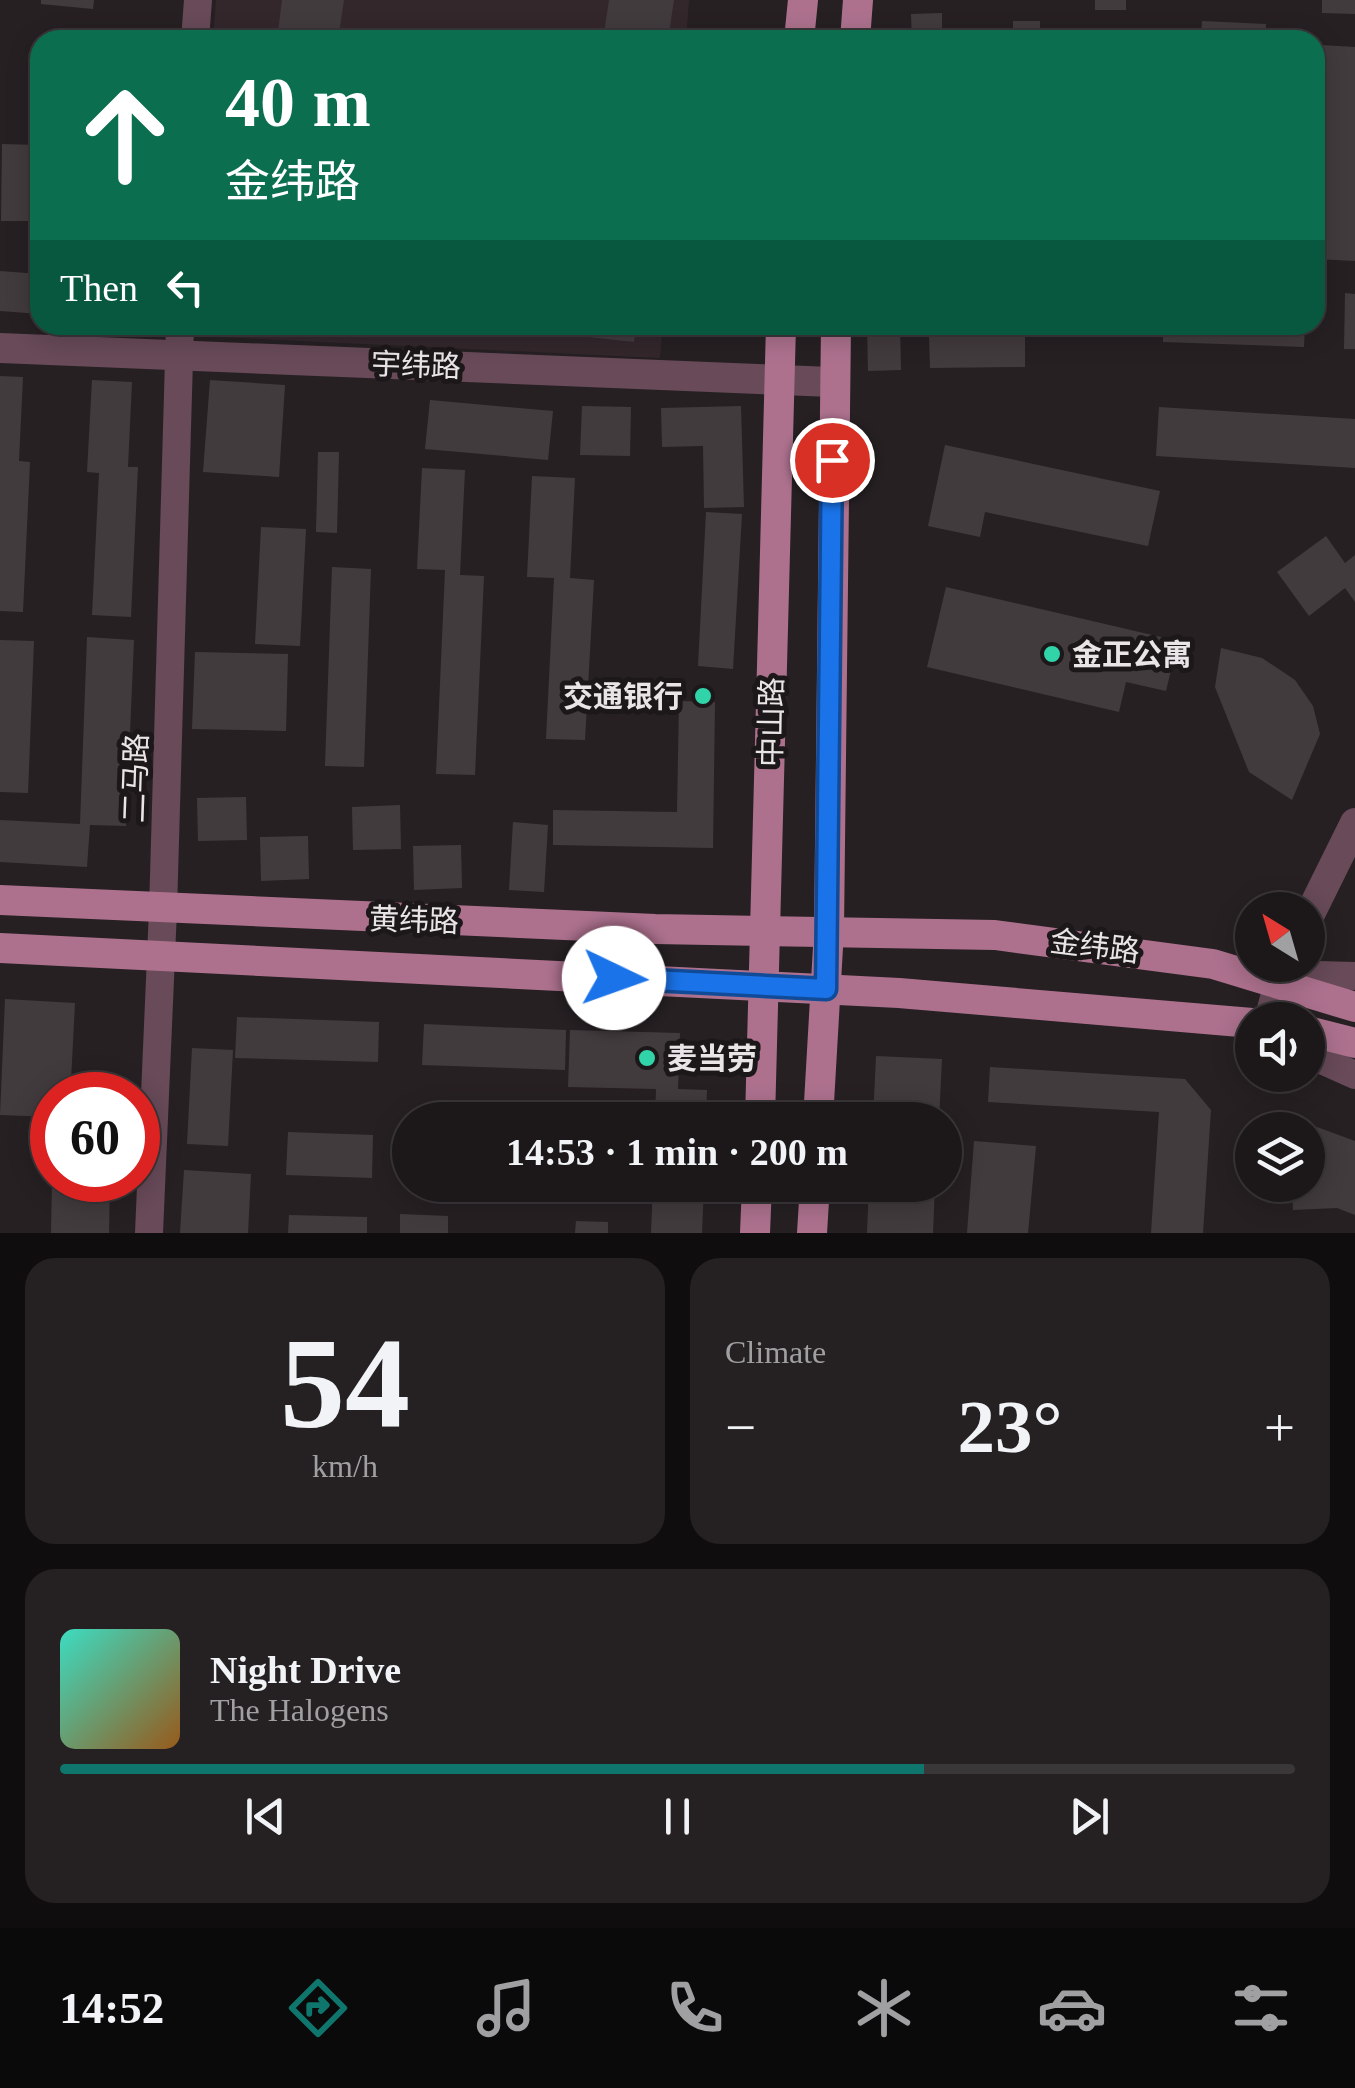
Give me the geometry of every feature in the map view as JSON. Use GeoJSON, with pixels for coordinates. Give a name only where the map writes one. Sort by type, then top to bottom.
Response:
{"type":"FeatureCollection","features":[{"type":"Feature","properties":{"kind":"main road"},"geometry":{"type":"LineString","coordinates":[[800,30],[802,0]]}},
{"type":"Feature","properties":{"kind":"main road"},"geometry":{"type":"LineString","coordinates":[[856,30],[858,0]]}},
{"type":"Feature","properties":{"kind":"main road","name":"中山路"},"geometry":{"type":"LineString","coordinates":[[761,1102],[780,335]]}},
{"type":"Feature","properties":{"kind":"main road","name":"中山路"},"geometry":{"type":"LineString","coordinates":[[819,1102],[829,930],[835,335]]}},
{"type":"Feature","properties":{"kind":"main road","name":"黄纬路"},"geometry":{"type":"LineString","coordinates":[[0,900],[163,910],[829,930]]}},
{"type":"Feature","properties":{"kind":"main road","name":"金纬路"},"geometry":{"type":"LineString","coordinates":[[829,930],[1035,938],[1235,967]]}},
{"type":"Feature","properties":{"kind":"main road","name":"黄纬路"},"geometry":{"type":"LineString","coordinates":[[0,948],[765,986]]}},
{"type":"Feature","properties":{"kind":"main road","name":"金纬路"},"geometry":{"type":"LineString","coordinates":[[1300,982],[1355,1007]]}},
{"type":"Feature","properties":{"kind":"main road","name":"金纬路"},"geometry":{"type":"LineString","coordinates":[[765,986],[1235,1022]]}},
{"type":"Feature","properties":{"kind":"main road"},"geometry":{"type":"LineString","coordinates":[[1325,1035],[1355,1043]]}},
{"type":"Feature","properties":{"kind":"main road"},"geometry":{"type":"LineString","coordinates":[[756,1233],[757,1202]]}},
{"type":"Feature","properties":{"kind":"main road"},"geometry":{"type":"LineString","coordinates":[[812,1233],[814,1202]]}},
{"type":"Feature","properties":{"kind":"street"},"geometry":{"type":"LineString","coordinates":[[196,30],[198,0]]}},
{"type":"Feature","properties":{"kind":"street","name":"宇纬路"},"geometry":{"type":"LineString","coordinates":[[0,348],[179,340],[832,382]]}},
{"type":"Feature","properties":{"kind":"street","name":"二马路"},"geometry":{"type":"LineString","coordinates":[[149,1233],[163,910],[179,340]]}},
{"type":"Feature","properties":{"kind":"street"},"geometry":{"type":"LineString","coordinates":[[1321,892],[1355,823]]}},
{"type":"Feature","properties":{"kind":"street"},"geometry":{"type":"LineString","coordinates":[[1325,975],[1355,976]]}},
{"type":"Feature","properties":{"kind":"street"},"geometry":{"type":"LineString","coordinates":[[1325,1062],[1355,1075]]}},
{"type":"Feature","properties":{"kind":"shaded area"},"geometry":{"type":"Polygon","coordinates":[[[216,0],[689,0],[687,30],[214,30],[216,0]]]}},
{"type":"Feature","properties":{"kind":"shaded area"},"geometry":{"type":"Polygon","coordinates":[[[196,335],[662,335],[660,358],[196,335]]]}},
{"type":"Feature","properties":{"kind":"building"},"geometry":{"type":"Polygon","coordinates":[[[41,0],[94,0],[93,9],[41,4],[41,0]]]}},
{"type":"Feature","properties":{"kind":"building"},"geometry":{"type":"Polygon","coordinates":[[[282,0],[344,0],[340,30],[278,30],[282,0]]]}},
{"type":"Feature","properties":{"kind":"building"},"geometry":{"type":"Polygon","coordinates":[[[609,0],[674,0],[670,30],[604,30],[609,0]]]}},
{"type":"Feature","properties":{"kind":"building"},"geometry":{"type":"Polygon","coordinates":[[[1095,0],[1126,0],[1126,10],[1095,10],[1095,0]]]}},
{"type":"Feature","properties":{"kind":"building"},"geometry":{"type":"Polygon","coordinates":[[[1322,0],[1355,0],[1355,14],[1322,13],[1322,0]]]}},
{"type":"Feature","properties":{"kind":"building"},"geometry":{"type":"Polygon","coordinates":[[[942,13],[942,30],[912,30],[911,14],[942,13]]]}},
{"type":"Feature","properties":{"kind":"building"},"geometry":{"type":"Polygon","coordinates":[[[1013,21],[1040,21],[1040,30],[1013,30],[1013,21]]]}},
{"type":"Feature","properties":{"kind":"building"},"geometry":{"type":"Polygon","coordinates":[[[1202,21],[1266,24],[1266,30],[1202,30],[1202,21]]]}},
{"type":"Feature","properties":{"kind":"building"},"geometry":{"type":"Polygon","coordinates":[[[1325,45],[1355,47],[1355,261],[1325,260],[1325,45]]]}},
{"type":"Feature","properties":{"kind":"building"},"geometry":{"type":"Polygon","coordinates":[[[2,144],[30,145],[30,221],[1,221],[2,144]]]}},
{"type":"Feature","properties":{"kind":"building"},"geometry":{"type":"Polygon","coordinates":[[[0,271],[30,273],[30,313],[0,311],[0,271]]]}},
{"type":"Feature","properties":{"kind":"building"},"geometry":{"type":"Polygon","coordinates":[[[1345,293],[1355,294],[1355,349],[1344,349],[1345,293]]]}},
{"type":"Feature","properties":{"kind":"building"},"geometry":{"type":"Polygon","coordinates":[[[570,335],[635,335],[634,342],[570,335]]]}},
{"type":"Feature","properties":{"kind":"building"},"geometry":{"type":"Polygon","coordinates":[[[867,335],[900,335],[901,370],[868,371],[867,335]]]}},
{"type":"Feature","properties":{"kind":"building"},"geometry":{"type":"Polygon","coordinates":[[[1025,335],[1025,367],[930,368],[929,336],[1025,335]]]}},
{"type":"Feature","properties":{"kind":"building"},"geometry":{"type":"Polygon","coordinates":[[[1163,335],[1305,335],[1304,347],[1163,342],[1163,335]]]}},
{"type":"Feature","properties":{"kind":"building"},"geometry":{"type":"Polygon","coordinates":[[[0,376],[23,377],[19,461],[30,462],[23,612],[0,611],[0,376]]]}},
{"type":"Feature","properties":{"kind":"building"},"geometry":{"type":"Polygon","coordinates":[[[92,380],[132,382],[128,467],[138,467],[131,617],[92,615],[99,473],[87,472],[92,380]]]}},
{"type":"Feature","properties":{"kind":"building"},"geometry":{"type":"Polygon","coordinates":[[[210,380],[285,385],[279,477],[203,472],[210,380]]]}},
{"type":"Feature","properties":{"kind":"building"},"geometry":{"type":"Polygon","coordinates":[[[430,400],[553,411],[548,460],[425,449],[430,400]]]}},
{"type":"Feature","properties":{"kind":"building"},"geometry":{"type":"Polygon","coordinates":[[[582,406],[631,407],[630,456],[580,455],[582,406]]]}},
{"type":"Feature","properties":{"kind":"building"},"geometry":{"type":"Polygon","coordinates":[[[741,406],[744,507],[704,508],[703,446],[662,447],[661,408],[741,406]]]}},
{"type":"Feature","properties":{"kind":"building"},"geometry":{"type":"Polygon","coordinates":[[[1159,407],[1355,419],[1355,468],[1156,456],[1159,407]]]}},
{"type":"Feature","properties":{"kind":"building"},"geometry":{"type":"Polygon","coordinates":[[[945,445],[1160,491],[1148,546],[985,512],[980,537],[928,526],[945,445]]]}},
{"type":"Feature","properties":{"kind":"building"},"geometry":{"type":"Polygon","coordinates":[[[318,452],[339,452],[337,533],[316,532],[318,452]]]}},
{"type":"Feature","properties":{"kind":"building"},"geometry":{"type":"Polygon","coordinates":[[[422,468],[465,470],[460,575],[484,576],[475,775],[436,774],[445,570],[417,569],[422,468]]]}},
{"type":"Feature","properties":{"kind":"building"},"geometry":{"type":"Polygon","coordinates":[[[532,476],[575,478],[570,578],[594,580],[585,740],[546,739],[554,578],[527,577],[532,476]]]}},
{"type":"Feature","properties":{"kind":"building"},"geometry":{"type":"Polygon","coordinates":[[[706,512],[742,514],[733,669],[698,666],[706,512]]]}},
{"type":"Feature","properties":{"kind":"building"},"geometry":{"type":"Polygon","coordinates":[[[261,527],[306,529],[300,646],[255,644],[261,527]]]}},
{"type":"Feature","properties":{"kind":"building"},"geometry":{"type":"Polygon","coordinates":[[[1326,536],[1345,563],[1355,555],[1355,602],[1345,588],[1309,616],[1277,572],[1326,536]]]}},
{"type":"Feature","properties":{"kind":"building"},"geometry":{"type":"Polygon","coordinates":[[[332,567],[371,569],[364,767],[325,766],[332,567]]]}},
{"type":"Feature","properties":{"kind":"building","name":"金正公寓"},"geometry":{"type":"Polygon","coordinates":[[[946,587],[1178,641],[1166,691],[1126,682],[1119,712],[927,667],[946,587]]]}},
{"type":"Feature","properties":{"kind":"building"},"geometry":{"type":"Polygon","coordinates":[[[87,637],[134,640],[126,826],[90,825],[87,867],[0,862],[0,820],[80,824],[87,637]]]}},
{"type":"Feature","properties":{"kind":"building"},"geometry":{"type":"Polygon","coordinates":[[[0,640],[34,641],[28,793],[0,792],[0,640]]]}},
{"type":"Feature","properties":{"kind":"building"},"geometry":{"type":"Polygon","coordinates":[[[1221,648],[1262,658],[1295,680],[1313,706],[1320,734],[1292,800],[1249,772],[1215,687],[1221,648]]]}},
{"type":"Feature","properties":{"kind":"building"},"geometry":{"type":"Polygon","coordinates":[[[195,652],[288,654],[286,731],[192,729],[195,652]]]}},
{"type":"Feature","properties":{"kind":"building"},"geometry":{"type":"Polygon","coordinates":[[[679,701],[715,702],[713,848],[553,845],[553,810],[677,812],[679,701]]]}},
{"type":"Feature","properties":{"kind":"building"},"geometry":{"type":"Polygon","coordinates":[[[246,797],[247,840],[198,841],[197,798],[246,797]]]}},
{"type":"Feature","properties":{"kind":"building"},"geometry":{"type":"Polygon","coordinates":[[[400,805],[401,849],[353,850],[352,807],[400,805]]]}},
{"type":"Feature","properties":{"kind":"building"},"geometry":{"type":"Polygon","coordinates":[[[513,822],[548,825],[544,892],[509,890],[513,822]]]}},
{"type":"Feature","properties":{"kind":"building"},"geometry":{"type":"Polygon","coordinates":[[[308,836],[309,879],[261,881],[260,837],[308,836]]]}},
{"type":"Feature","properties":{"kind":"building"},"geometry":{"type":"Polygon","coordinates":[[[461,845],[462,888],[414,890],[413,846],[461,845]]]}},
{"type":"Feature","properties":{"kind":"building"},"geometry":{"type":"Polygon","coordinates":[[[5,999],[75,1003],[71,1072],[30,1072],[30,1116],[0,1115],[5,999]]]}},
{"type":"Feature","properties":{"kind":"building"},"geometry":{"type":"Polygon","coordinates":[[[237,1017],[379,1022],[378,1062],[235,1058],[237,1017]]]}},
{"type":"Feature","properties":{"kind":"building"},"geometry":{"type":"Polygon","coordinates":[[[424,1024],[566,1030],[565,1070],[422,1065],[424,1024]]]}},
{"type":"Feature","properties":{"kind":"building"},"geometry":{"type":"Polygon","coordinates":[[[570,1030],[680,1033],[678,1089],[707,1090],[707,1102],[656,1102],[656,1089],[568,1087],[570,1030]]]}},
{"type":"Feature","properties":{"kind":"building"},"geometry":{"type":"Polygon","coordinates":[[[192,1048],[233,1050],[228,1146],[187,1144],[192,1048]]]}},
{"type":"Feature","properties":{"kind":"building"},"geometry":{"type":"Polygon","coordinates":[[[876,1056],[942,1059],[940,1102],[874,1102],[876,1056]]]}},
{"type":"Feature","properties":{"kind":"building"},"geometry":{"type":"Polygon","coordinates":[[[990,1067],[1185,1079],[1211,1110],[1203,1233],[1151,1233],[1159,1112],[988,1102],[990,1067]]]}},
{"type":"Feature","properties":{"kind":"building"},"geometry":{"type":"Polygon","coordinates":[[[1325,1130],[1355,1141],[1355,1215],[1337,1208],[1293,1210],[1293,1202],[1325,1202],[1325,1130]]]}},
{"type":"Feature","properties":{"kind":"building"},"geometry":{"type":"Polygon","coordinates":[[[288,1132],[373,1135],[372,1178],[286,1175],[288,1132]]]}},
{"type":"Feature","properties":{"kind":"building"},"geometry":{"type":"Polygon","coordinates":[[[974,1141],[1036,1146],[1028,1233],[967,1233],[974,1141]]]}},
{"type":"Feature","properties":{"kind":"building"},"geometry":{"type":"Polygon","coordinates":[[[184,1170],[251,1174],[248,1233],[180,1233],[184,1170]]]}},
{"type":"Feature","properties":{"kind":"building"},"geometry":{"type":"Polygon","coordinates":[[[52,1202],[110,1202],[109,1233],[51,1233],[52,1202]]]}},
{"type":"Feature","properties":{"kind":"building"},"geometry":{"type":"Polygon","coordinates":[[[652,1202],[703,1202],[702,1233],[651,1233],[652,1202]]]}},
{"type":"Feature","properties":{"kind":"building"},"geometry":{"type":"Polygon","coordinates":[[[868,1202],[934,1202],[933,1233],[867,1233],[868,1202]]]}},
{"type":"Feature","properties":{"kind":"building"},"geometry":{"type":"Polygon","coordinates":[[[400,1214],[448,1216],[448,1233],[400,1233],[400,1214]]]}},
{"type":"Feature","properties":{"kind":"building"},"geometry":{"type":"Polygon","coordinates":[[[289,1215],[367,1217],[367,1233],[288,1233],[289,1215]]]}},
{"type":"Feature","properties":{"kind":"building"},"geometry":{"type":"Polygon","coordinates":[[[576,1221],[608,1222],[608,1233],[575,1233],[576,1221]]]}},
{"type":"Feature","properties":{"kind":"place","name":"金正公寓"},"geometry":{"type":"Point","coordinates":[1052,654]}},
{"type":"Feature","properties":{"kind":"place","name":"交通银行"},"geometry":{"type":"Point","coordinates":[703,696]}},
{"type":"Feature","properties":{"kind":"place","name":"麦当劳"},"geometry":{"type":"Point","coordinates":[647,1058]}},
{"type":"Feature","properties":{"kind":"route"},"geometry":{"type":"LineString","coordinates":[[614,978],[826,989],[832,460]]}}]}
